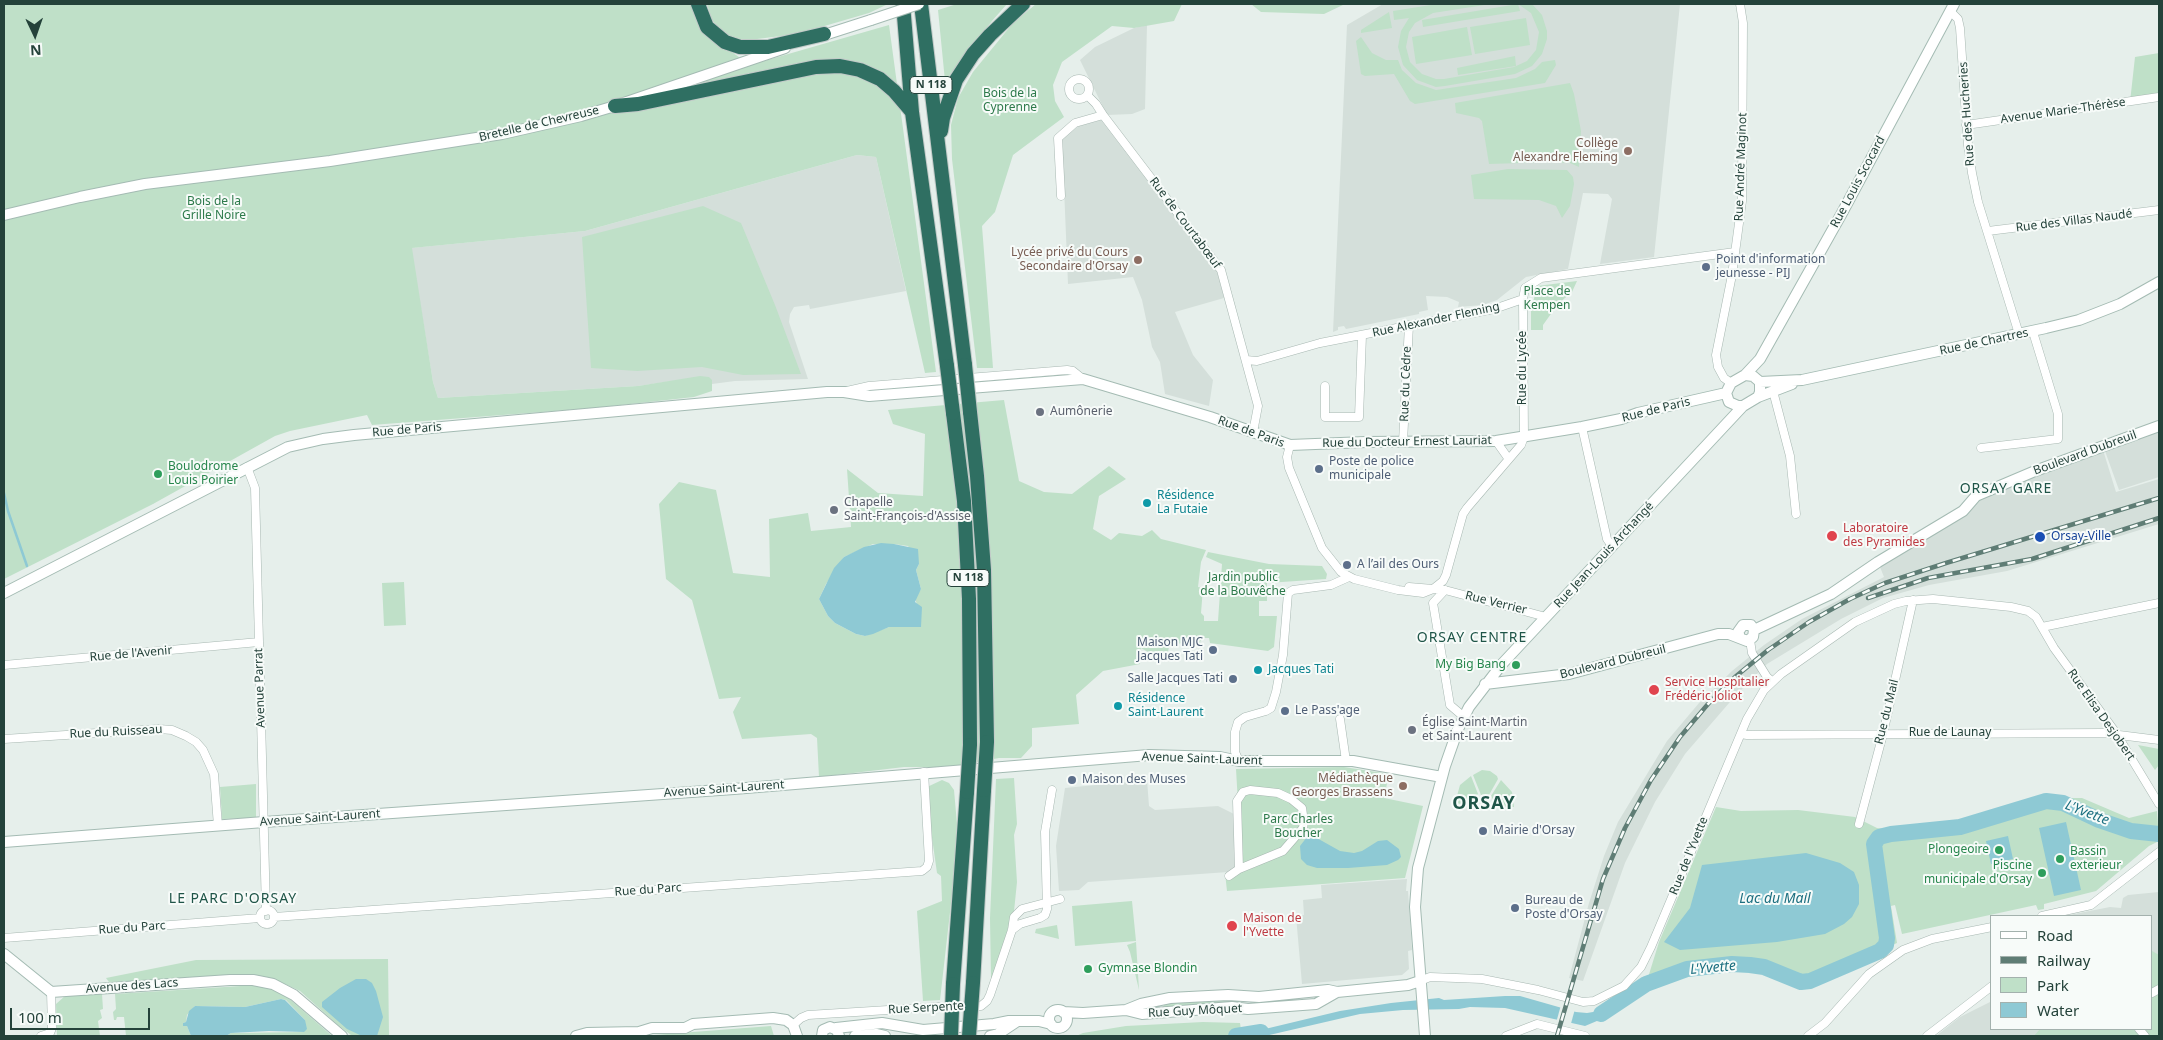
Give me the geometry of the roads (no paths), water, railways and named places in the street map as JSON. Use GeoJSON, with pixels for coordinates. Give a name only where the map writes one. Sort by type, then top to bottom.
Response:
{"type":"FeatureCollection","features":[{"type":"Feature","properties":{"kind":"highway"},"geometry":{"type":"LineString","coordinates":[[698,4],[707,27],[725,42],[740,47],[768,46],[824,34]]}},
{"type":"Feature","properties":{"kind":"highway"},"geometry":{"type":"LineString","coordinates":[[896,4],[903,20]]}},
{"type":"Feature","properties":{"kind":"highway","name":"N 118"},"geometry":{"type":"LineString","coordinates":[[903,4],[912,112],[948,366],[964,501],[969,599],[970,744],[951,1036]]}},
{"type":"Feature","properties":{"kind":"highway","name":"N 118"},"geometry":{"type":"LineString","coordinates":[[920,4],[924,20],[965,365],[977,476],[984,570],[987,742],[969,1036]]}},
{"type":"Feature","properties":{"kind":"highway"},"geometry":{"type":"LineString","coordinates":[[924,20],[926,4]]}},
{"type":"Feature","properties":{"kind":"highway"},"geometry":{"type":"LineString","coordinates":[[938,149],[943,118],[956,80],[973,54],[1023,4]]}},
{"type":"Feature","properties":{"kind":"highway"},"geometry":{"type":"LineString","coordinates":[[615,106],[638,104],[816,68],[840,66],[860,70],[880,80],[894,91],[912,112]]}},
{"type":"Feature","properties":{"kind":"main road","name":"Bretelle de Chevreuse"},"geometry":{"type":"LineString","coordinates":[[4,216],[80,197],[145,184],[330,161],[502,134],[580,116],[739,65],[824,34],[920,4]]}},
{"type":"Feature","properties":{"kind":"main road","name":"Rue Louis Scocard"},"geometry":{"type":"LineString","coordinates":[[1745,375],[1760,359],[1842,213],[1952,7]]}},
{"type":"Feature","properties":{"kind":"main road","name":"Rue de Chartres"},"geometry":{"type":"LineString","coordinates":[[1758,397],[1802,380],[2033,332],[2079,320],[2120,304],[2159,282]]}},
{"type":"Feature","properties":{"kind":"main road","name":"Rue Louis Scocard"},"geometry":{"type":"LineString","coordinates":[[1759,380],[1760,359]]}},
{"type":"Feature","properties":{"kind":"main road"},"geometry":{"type":"LineString","coordinates":[[1745,375],[1753,376],[1759,380],[1760,392],[1758,397],[1743,406],[1733,405],[1727,398],[1730,383],[1745,375]]}},
{"type":"Feature","properties":{"kind":"main road","name":"Rue de Paris"},"geometry":{"type":"LineString","coordinates":[[4,593],[288,447],[323,439],[740,399],[844,392],[869,396],[1084,379],[1210,417],[1290,445]]}},
{"type":"Feature","properties":{"kind":"main road","name":"Rue de Chartres"},"geometry":{"type":"LineString","coordinates":[[1759,380],[1802,380]]}},
{"type":"Feature","properties":{"kind":"main road","name":"Rue de Paris"},"geometry":{"type":"LineString","coordinates":[[1524,437],[1572,428],[1582,428],[1638,413],[1727,398]]}},
{"type":"Feature","properties":{"kind":"main road","name":"Rue Jean-Louis Archangé"},"geometry":{"type":"LineString","coordinates":[[1722,426],[1727,398]]}},
{"type":"Feature","properties":{"kind":"main road","name":"Rue Jean-Louis Archangé"},"geometry":{"type":"LineString","coordinates":[[1425,1036],[1415,907],[1418,868],[1442,777],[1458,729],[1464,717],[1485,684],[1722,426],[1743,406]]}},
{"type":"Feature","properties":{"kind":"main road","name":"Boulevard Dubreuil"},"geometry":{"type":"LineString","coordinates":[[1485,684],[1569,674],[1718,634],[1748,636],[1831,594],[1878,562],[1963,511],[1976,496],[2035,470],[2159,426]]}},
{"type":"Feature","properties":{"kind":"main road","name":"Rue du Docteur Ernest Lauriat"},"geometry":{"type":"LineString","coordinates":[[1290,445],[1496,441],[1524,437]]}},
{"type":"Feature","properties":{"kind":"main road","name":"Avenue Saint-Laurent"},"geometry":{"type":"LineString","coordinates":[[4,842],[734,789],[924,772],[1158,755],[1220,757],[1239,761],[1346,760],[1442,777]]}},
{"type":"Feature","properties":{"kind":"main road"},"geometry":{"type":"LineString","coordinates":[[4,954],[51,992]]}},
{"type":"Feature","properties":{"kind":"main road","name":"Avenue des Lacs"},"geometry":{"type":"LineString","coordinates":[[51,992],[254,980],[273,984],[294,995],[342,1036]]}},
{"type":"Feature","properties":{"kind":"main road","name":"Rue Guy Môquet"},"geometry":{"type":"LineString","coordinates":[[1141,1009],[1170,998],[1228,995],[1259,997],[1328,990],[1337,992],[1408,985],[1420,980]]}},
{"type":"Feature","properties":{"kind":"main road","name":"Rue Guy Môquet"},"geometry":{"type":"LineString","coordinates":[[837,1032],[882,1023],[923,1030],[1009,1021],[1058,1023],[1083,1013],[1141,1009],[1232,1007],[1248,1009],[1316,1004],[1337,992]]}},
{"type":"Feature","properties":{"kind":"main road","name":"Rue Guy Môquet"},"geometry":{"type":"LineString","coordinates":[[1248,997],[1248,1009]]}},
{"type":"Feature","properties":{"kind":"main road"},"geometry":{"type":"LineString","coordinates":[[576,1036],[587,1033],[639,1032],[652,1028],[685,1028],[693,1024],[773,1018],[786,1020],[792,1025],[797,1036]]}},
{"type":"Feature","properties":{"kind":"main road","name":"Rue Guy Môquet"},"geometry":{"type":"LineString","coordinates":[[990,1036],[998,1034],[1016,1022]]}},
{"type":"Feature","properties":{"kind":"main road"},"geometry":{"type":"LineString","coordinates":[[1058,1023],[1064,1036]]}},
{"type":"Feature","properties":{"kind":"main road"},"geometry":{"type":"LineString","coordinates":[[822,1036],[825,1028],[830,1026],[837,1032]]}},
{"type":"Feature","properties":{"kind":"main road"},"geometry":{"type":"LineString","coordinates":[[855,1036],[876,1034],[884,1036]]}},
{"type":"Feature","properties":{"kind":"street","name":"Rue André Maginot"},"geometry":{"type":"LineString","coordinates":[[1730,383],[1721,372],[1716,355],[1735,252],[1742,201],[1743,23],[1740,4]]}},
{"type":"Feature","properties":{"kind":"street","name":"Rue des Hucheries"},"geometry":{"type":"LineString","coordinates":[[1952,7],[1958,18],[1960,28],[1966,125],[1972,173],[1978,202],[2019,334]]}},
{"type":"Feature","properties":{"kind":"street","name":"Rue de Courtabœuf"},"geometry":{"type":"LineString","coordinates":[[1087,95],[1096,104],[1222,270],[1258,406],[1254,427]]}},
{"type":"Feature","properties":{"kind":"street","name":"Avenue Marie-Thérèse"},"geometry":{"type":"LineString","coordinates":[[1966,125],[2159,97]]}},
{"type":"Feature","properties":{"kind":"street"},"geometry":{"type":"LineString","coordinates":[[1062,196],[1058,138],[1075,124],[1103,115]]}},
{"type":"Feature","properties":{"kind":"street","name":"Rue des Villas Naudé"},"geometry":{"type":"LineString","coordinates":[[1988,231],[2159,210]]}},
{"type":"Feature","properties":{"kind":"street"},"geometry":{"type":"LineString","coordinates":[[1523,299],[1525,288],[1541,278],[1735,252]]}},
{"type":"Feature","properties":{"kind":"street","name":"Rue Alexander Fleming"},"geometry":{"type":"LineString","coordinates":[[1246,360],[1257,360],[1320,343],[1494,310],[1523,299]]}},
{"type":"Feature","properties":{"kind":"street","name":"Rue du Lycée"},"geometry":{"type":"LineString","coordinates":[[1523,299],[1524,437]]}},
{"type":"Feature","properties":{"kind":"street","name":"Rue du Cèdre"},"geometry":{"type":"LineString","coordinates":[[1403,442],[1409,325]]}},
{"type":"Feature","properties":{"kind":"street"},"geometry":{"type":"LineString","coordinates":[[1981,448],[2058,439],[2058,414],[2033,332]]}},
{"type":"Feature","properties":{"kind":"street"},"geometry":{"type":"LineString","coordinates":[[1325,386],[1325,417],[1358,417],[1362,335]]}},
{"type":"Feature","properties":{"kind":"street"},"geometry":{"type":"LineString","coordinates":[[1773,391],[1790,456],[1796,514]]}},
{"type":"Feature","properties":{"kind":"street"},"geometry":{"type":"LineString","coordinates":[[1582,428],[1607,539],[1612,546]]}},
{"type":"Feature","properties":{"kind":"street"},"geometry":{"type":"LineString","coordinates":[[1433,603],[1444,590],[1443,581],[1464,514],[1508,458],[1521,445],[1524,437]]}},
{"type":"Feature","properties":{"kind":"street"},"geometry":{"type":"LineString","coordinates":[[1496,441],[1508,458]]}},
{"type":"Feature","properties":{"kind":"street","name":"Rue de Paris"},"geometry":{"type":"LineString","coordinates":[[1290,445],[1287,457],[1289,468],[1322,548],[1341,572],[1349,577],[1398,590],[1423,594]]}},
{"type":"Feature","properties":{"kind":"street","name":"Avenue Parrat"},"geometry":{"type":"LineString","coordinates":[[247,467],[255,488],[266,911]]}},
{"type":"Feature","properties":{"kind":"street"},"geometry":{"type":"LineString","coordinates":[[1239,761],[1234,752],[1235,732],[1238,722],[1245,717],[1271,708],[1276,692],[1283,654],[1288,593],[1293,590],[1331,585],[1349,577]]}},
{"type":"Feature","properties":{"kind":"street"},"geometry":{"type":"LineString","coordinates":[[1443,581],[1423,594],[1433,603],[1450,705],[1464,717]]}},
{"type":"Feature","properties":{"kind":"street"},"geometry":{"type":"LineString","coordinates":[[1398,586],[1444,590]]}},
{"type":"Feature","properties":{"kind":"street","name":"Rue Verrier"},"geometry":{"type":"LineString","coordinates":[[1444,590],[1546,617]]}},
{"type":"Feature","properties":{"kind":"street","name":"Rue Elisa Desjobert"},"geometry":{"type":"LineString","coordinates":[[1913,600],[1933,598],[2028,610],[2036,617],[2054,648],[2116,733],[2159,804]]}},
{"type":"Feature","properties":{"kind":"street","name":"Rue de l'Yvette"},"geometry":{"type":"LineString","coordinates":[[1420,980],[1430,977],[1459,977],[1518,986],[1583,1002],[1594,1001],[1624,986],[1641,967],[1651,947],[1753,706],[1772,681],[1856,622],[1894,604],[1913,600]]}},
{"type":"Feature","properties":{"kind":"street","name":"Rue du Mail"},"geometry":{"type":"LineString","coordinates":[[1859,824],[1883,734],[1913,600]]}},
{"type":"Feature","properties":{"kind":"street"},"geometry":{"type":"LineString","coordinates":[[2042,627],[2159,603]]}},
{"type":"Feature","properties":{"kind":"street"},"geometry":{"type":"LineString","coordinates":[[1748,636],[1752,653],[1767,677],[1772,681]]}},
{"type":"Feature","properties":{"kind":"street","name":"Rue de l'Avenir"},"geometry":{"type":"LineString","coordinates":[[4,665],[259,642]]}},
{"type":"Feature","properties":{"kind":"street"},"geometry":{"type":"LineString","coordinates":[[1340,719],[1346,760]]}},
{"type":"Feature","properties":{"kind":"street","name":"Rue du Ruisseau"},"geometry":{"type":"LineString","coordinates":[[4,739],[159,729],[172,730],[196,742],[209,760],[216,786],[218,826]]}},
{"type":"Feature","properties":{"kind":"street","name":"Rue de Launay"},"geometry":{"type":"LineString","coordinates":[[1741,734],[1747,736],[2116,733],[2159,740]]}},
{"type":"Feature","properties":{"kind":"street","name":"Rue du Parc"},"geometry":{"type":"LineString","coordinates":[[274,917],[922,871],[927,867],[929,861],[924,772]]}},
{"type":"Feature","properties":{"kind":"street"},"geometry":{"type":"LineString","coordinates":[[1012,930],[1045,915],[1047,909],[1045,832],[1052,790]]}},
{"type":"Feature","properties":{"kind":"street"},"geometry":{"type":"LineString","coordinates":[[1229,876],[1239,869],[1283,851],[1303,828],[1302,808],[1291,799],[1278,793],[1250,790],[1243,792],[1237,801],[1239,869]]}},
{"type":"Feature","properties":{"kind":"street"},"geometry":{"type":"LineString","coordinates":[[2046,915],[2091,905],[2159,852]]}},
{"type":"Feature","properties":{"kind":"street","name":"Rue Serpente"},"geometry":{"type":"LineString","coordinates":[[792,1025],[808,1015],[980,1006],[987,1001],[990,995],[1012,930],[1014,917],[1018,913],[1060,899]]}},
{"type":"Feature","properties":{"kind":"street"},"geometry":{"type":"LineString","coordinates":[[266,911],[272,913],[274,917],[271,923],[267,924],[262,922],[260,918],[261,914],[266,911]]}},
{"type":"Feature","properties":{"kind":"street","name":"Rue du Parc"},"geometry":{"type":"LineString","coordinates":[[4,938],[260,918]]}},
{"type":"Feature","properties":{"kind":"street"},"geometry":{"type":"LineString","coordinates":[[1808,1036],[1825,1022],[1869,974],[1902,950],[1932,940],[1990,927]]}},
{"type":"Feature","properties":{"kind":"street"},"geometry":{"type":"LineString","coordinates":[[1926,1036],[1990,988]]}},
{"type":"Feature","properties":{"kind":"street"},"geometry":{"type":"LineString","coordinates":[[41,1036],[50,1033],[52,1028],[51,992]]}},
{"type":"Feature","properties":{"kind":"street"},"geometry":{"type":"LineString","coordinates":[[1506,1036],[1537,1024],[1585,1036]]}},
{"type":"Feature","properties":{"kind":"water"},"geometry":{"type":"Polygon","coordinates":[[[881,543],[918,549],[919,564],[916,570],[921,589],[915,602],[922,607],[921,627],[889,627],[865,636],[856,634],[835,623],[828,616],[819,599],[834,568],[844,557],[864,547],[881,543]]]}},
{"type":"Feature","properties":{"kind":"water","name":"Bassin exterieur"},"geometry":{"type":"Polygon","coordinates":[[[2066,822],[2081,890],[2054,896],[2039,828],[2066,822]]]}},
{"type":"Feature","properties":{"kind":"water","name":"Plongeoire"},"geometry":{"type":"Polygon","coordinates":[[[2008,836],[2013,859],[1991,864],[1986,841],[2008,836]]]}},
{"type":"Feature","properties":{"kind":"water"},"geometry":{"type":"Polygon","coordinates":[[[1307,837],[1315,837],[1340,851],[1354,853],[1362,851],[1378,841],[1387,840],[1399,849],[1401,857],[1387,865],[1317,868],[1307,865],[1301,859],[1300,846],[1307,837]]]}},
{"type":"Feature","properties":{"kind":"water","name":"Lac du Mail"},"geometry":{"type":"Polygon","coordinates":[[[1806,853],[1840,863],[1854,872],[1859,885],[1859,904],[1852,917],[1844,924],[1825,934],[1777,942],[1680,950],[1664,942],[1690,908],[1702,865],[1806,853]]]}},
{"type":"Feature","properties":{"kind":"water"},"geometry":{"type":"Polygon","coordinates":[[[356,979],[366,979],[372,983],[376,991],[383,1017],[377,1036],[362,1036],[347,1029],[322,1007],[322,1002],[340,988],[356,979]]]}},
{"type":"Feature","properties":{"kind":"water"},"geometry":{"type":"Polygon","coordinates":[[[1520,996],[1576,1012],[1587,1013],[1599,1011],[1616,997],[1622,1004],[1604,1018],[1585,1026],[1505,1008],[1470,1007],[1360,1014],[1265,1036],[1240,1036],[1238,1030],[1265,1029],[1340,1011],[1391,1003],[1439,998],[1444,1000],[1520,996]]]}},
{"type":"Feature","properties":{"kind":"water"},"geometry":{"type":"Polygon","coordinates":[[[281,999],[285,1000],[305,1020],[307,1029],[304,1032],[269,1031],[231,1033],[226,1036],[191,1036],[187,1026],[183,1026],[189,1011],[195,1006],[245,1007],[281,999]]]}},
{"type":"Feature","properties":{"kind":"waterway"},"geometry":{"type":"LineString","coordinates":[[4,493],[8,511],[27,566]]}},
{"type":"Feature","properties":{"kind":"waterway","name":"L'Yvette"},"geometry":{"type":"LineString","coordinates":[[1601,1014],[1646,984],[1687,969],[1732,964],[1750,965],[1764,967],[1801,982],[1810,981],[1880,951],[1886,945],[1887,938],[1874,844],[1879,837],[1891,834],[1960,827],[2046,801],[2063,803],[2099,820],[2131,831],[2159,834]]}},
{"type":"Feature","properties":{"kind":"waterway","name":"L'Yvette"},"geometry":{"type":"LineString","coordinates":[[1236,1036],[1261,1032]]}},
{"type":"Feature","properties":{"kind":"railway"},"geometry":{"type":"LineString","coordinates":[[1557,1036],[1603,879],[1625,828],[1651,780],[1680,737],[1708,704],[1735,677],[1768,650],[1809,622],[1850,599],[1885,583],[2159,498]]}},
{"type":"Feature","properties":{"kind":"railway"},"geometry":{"type":"LineString","coordinates":[[1868,598],[1928,578],[2032,559],[2159,518]]}},
{"type":"Feature","properties":{"kind":"place","name":"Collège Alexandre Fleming"},"geometry":{"type":"Point","coordinates":[1628,151]}},
{"type":"Feature","properties":{"kind":"place","name":"Lycée privé du Cours Secondaire d'Orsay"},"geometry":{"type":"Point","coordinates":[1138,260]}},
{"type":"Feature","properties":{"kind":"place","name":"Point d'information jeunesse - PIJ"},"geometry":{"type":"Point","coordinates":[1706,267]}},
{"type":"Feature","properties":{"kind":"place","name":"Aumônerie"},"geometry":{"type":"Point","coordinates":[1040,412]}},
{"type":"Feature","properties":{"kind":"place","name":"Poste de police municipale"},"geometry":{"type":"Point","coordinates":[1319,469]}},
{"type":"Feature","properties":{"kind":"place","name":"Boulodrome Louis Poirier"},"geometry":{"type":"Point","coordinates":[158,474]}},
{"type":"Feature","properties":{"kind":"place","name":"Résidence La Futaie"},"geometry":{"type":"Point","coordinates":[1147,503]}},
{"type":"Feature","properties":{"kind":"place","name":"Chapelle Saint-François-d'Assise"},"geometry":{"type":"Point","coordinates":[834,510]}},
{"type":"Feature","properties":{"kind":"place","name":"Laboratoire des Pyramides"},"geometry":{"type":"Point","coordinates":[1832,536]}},
{"type":"Feature","properties":{"kind":"place","name":"Orsay-Ville"},"geometry":{"type":"Point","coordinates":[2040,537]}},
{"type":"Feature","properties":{"kind":"place","name":"A l’ail des Ours"},"geometry":{"type":"Point","coordinates":[1347,565]}},
{"type":"Feature","properties":{"kind":"place","name":"Maison MJC Jacques Tati"},"geometry":{"type":"Point","coordinates":[1213,650]}},
{"type":"Feature","properties":{"kind":"place","name":"My Big Bang"},"geometry":{"type":"Point","coordinates":[1516,665]}},
{"type":"Feature","properties":{"kind":"place","name":"Jacques Tati"},"geometry":{"type":"Point","coordinates":[1258,670]}},
{"type":"Feature","properties":{"kind":"place","name":"Salle Jacques Tati"},"geometry":{"type":"Point","coordinates":[1233,679]}},
{"type":"Feature","properties":{"kind":"place","name":"Service Hospitalier Frédéric Joliot"},"geometry":{"type":"Point","coordinates":[1654,690]}},
{"type":"Feature","properties":{"kind":"place","name":"Résidence Saint-Laurent"},"geometry":{"type":"Point","coordinates":[1118,706]}},
{"type":"Feature","properties":{"kind":"place","name":"Le Pass'age"},"geometry":{"type":"Point","coordinates":[1285,711]}},
{"type":"Feature","properties":{"kind":"place","name":"Église Saint-Martin et Saint-Laurent"},"geometry":{"type":"Point","coordinates":[1412,730]}},
{"type":"Feature","properties":{"kind":"place","name":"Maison des Muses"},"geometry":{"type":"Point","coordinates":[1072,780]}},
{"type":"Feature","properties":{"kind":"place","name":"Médiathèque Georges Brassens"},"geometry":{"type":"Point","coordinates":[1403,786]}},
{"type":"Feature","properties":{"kind":"place","name":"Mairie d'Orsay"},"geometry":{"type":"Point","coordinates":[1483,831]}},
{"type":"Feature","properties":{"kind":"place","name":"Plongeoire"},"geometry":{"type":"Point","coordinates":[1999,850]}},
{"type":"Feature","properties":{"kind":"place","name":"Bassin exterieur"},"geometry":{"type":"Point","coordinates":[2060,859]}},
{"type":"Feature","properties":{"kind":"place","name":"Piscine municipale d'Orsay"},"geometry":{"type":"Point","coordinates":[2042,873]}},
{"type":"Feature","properties":{"kind":"place","name":"Bureau de Poste d'Orsay"},"geometry":{"type":"Point","coordinates":[1515,908]}},
{"type":"Feature","properties":{"kind":"place","name":"Maison de l'Yvette"},"geometry":{"type":"Point","coordinates":[1232,926]}},
{"type":"Feature","properties":{"kind":"place","name":"Gymnase Blondin"},"geometry":{"type":"Point","coordinates":[1088,969]}},
{"type":"Feature","properties":{"kind":"district","name":"ORSAY GARE"},"geometry":{"type":"Point","coordinates":[2006,489]}},
{"type":"Feature","properties":{"kind":"district","name":"ORSAY CENTRE"},"geometry":{"type":"Point","coordinates":[1472,638]}},
{"type":"Feature","properties":{"kind":"district","name":"ORSAY"},"geometry":{"type":"Point","coordinates":[1484,804]}},
{"type":"Feature","properties":{"kind":"district","name":"LE PARC D'ORSAY"},"geometry":{"type":"Point","coordinates":[233,899]}},
{"type":"Feature","properties":{"kind":"park label","name":"Bois de la Cyprenne"},"geometry":{"type":"Point","coordinates":[1010,101]}},
{"type":"Feature","properties":{"kind":"park label","name":"Bois de la Grille Noire"},"geometry":{"type":"Point","coordinates":[214,209]}},
{"type":"Feature","properties":{"kind":"park label","name":"Place de Kempen"},"geometry":{"type":"Point","coordinates":[1547,299]}},
{"type":"Feature","properties":{"kind":"park label","name":"Jardin public de la Bouvêche"},"geometry":{"type":"Point","coordinates":[1243,585]}},
{"type":"Feature","properties":{"kind":"park label","name":"Parc Charles Boucher"},"geometry":{"type":"Point","coordinates":[1298,827]}}]}
